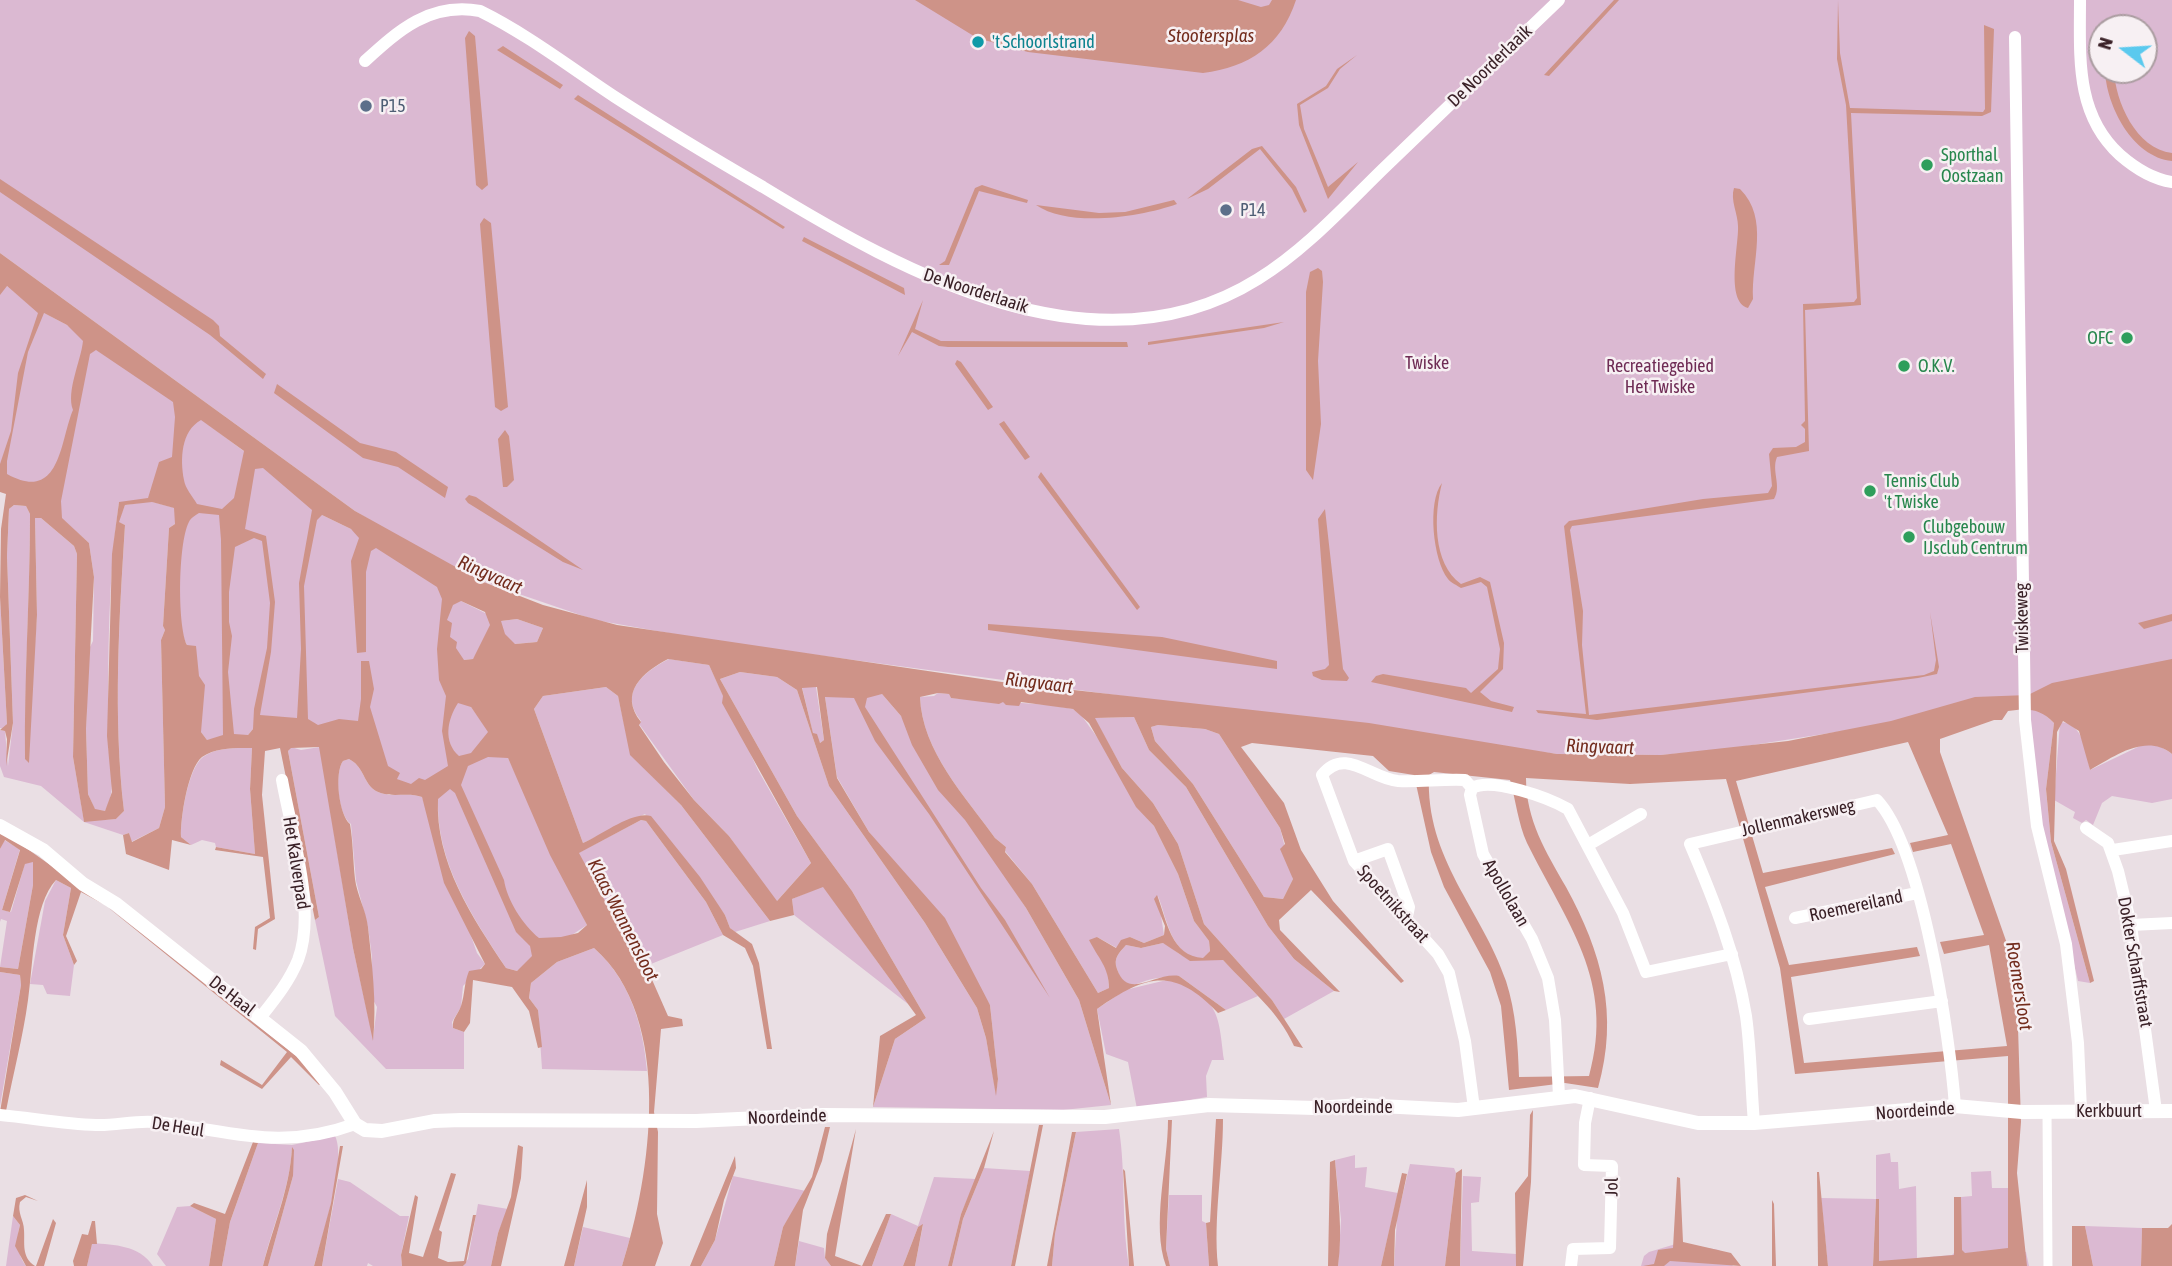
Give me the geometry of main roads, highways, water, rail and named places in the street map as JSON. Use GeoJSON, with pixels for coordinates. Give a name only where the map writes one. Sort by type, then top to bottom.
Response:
{"type":"FeatureCollection","features":[{"type":"Feature","properties":{"kind":"water","name":"Stootersplas"},"geometry":{"type":"Polygon","coordinates":[[[915,0],[1238,0],[1261,7],[1269,5],[1272,0],[1296,0],[1282,30],[1261,52],[1235,66],[1203,73],[1028,52],[977,38],[915,0]]]}},
{"type":"Feature","properties":{"kind":"water"},"geometry":{"type":"Polygon","coordinates":[[[1614,0],[1619,0],[1549,76],[1544,75],[1614,0]]]}},
{"type":"Feature","properties":{"kind":"water"},"geometry":{"type":"Polygon","coordinates":[[[1838,0],[1840,53],[1850,108],[1983,112],[1984,25],[1994,29],[1991,112],[1982,116],[1851,113],[1861,305],[1805,310],[1809,451],[1777,457],[1777,489],[1774,499],[1572,526],[1570,530],[1583,611],[1582,645],[1589,715],[1924,675],[1934,671],[1936,660],[1930,612],[1939,667],[1937,674],[1597,720],[1538,713],[1536,710],[1586,714],[1564,526],[1569,521],[1703,499],[1768,493],[1772,486],[1769,454],[1773,448],[1796,447],[1805,442],[1805,429],[1801,425],[1805,421],[1803,304],[1854,302],[1857,298],[1846,105],[1837,59],[1838,0]]]}},
{"type":"Feature","properties":{"kind":"water"},"geometry":{"type":"Polygon","coordinates":[[[469,31],[475,36],[488,185],[482,190],[476,185],[465,38],[469,31]]]}},
{"type":"Feature","properties":{"kind":"water"},"geometry":{"type":"Polygon","coordinates":[[[503,46],[563,85],[560,89],[497,50],[503,46]]]}},
{"type":"Feature","properties":{"kind":"water"},"geometry":{"type":"Polygon","coordinates":[[[1357,55],[1340,69],[1328,88],[1300,105],[1304,129],[1328,187],[1358,162],[1328,199],[1299,125],[1297,104],[1326,86],[1337,69],[1357,55]]]}},
{"type":"Feature","properties":{"kind":"water"},"geometry":{"type":"Polygon","coordinates":[[[2107,84],[2115,84],[2123,109],[2138,133],[2159,150],[2172,153],[2172,161],[2145,150],[2133,140],[2110,98],[2107,84]]]}},
{"type":"Feature","properties":{"kind":"water"},"geometry":{"type":"Polygon","coordinates":[[[578,95],[785,227],[783,229],[574,99],[578,95]]]}},
{"type":"Feature","properties":{"kind":"water"},"geometry":{"type":"Polygon","coordinates":[[[1262,146],[1296,187],[1307,211],[1304,213],[1292,189],[1260,149],[1208,189],[1187,199],[1252,149],[1262,146]]]}},
{"type":"Feature","properties":{"kind":"water"},"geometry":{"type":"Polygon","coordinates":[[[0,179],[213,320],[219,326],[220,336],[266,374],[263,379],[210,335],[0,192],[0,179]]]}},
{"type":"Feature","properties":{"kind":"water"},"geometry":{"type":"Polygon","coordinates":[[[982,185],[1028,200],[1027,203],[979,191],[949,265],[939,265],[945,261],[975,188],[982,185]]]}},
{"type":"Feature","properties":{"kind":"water"},"geometry":{"type":"Polygon","coordinates":[[[1734,188],[1740,189],[1749,201],[1757,227],[1753,299],[1748,308],[1741,304],[1735,284],[1738,226],[1734,188]]]}},
{"type":"Feature","properties":{"kind":"water"},"geometry":{"type":"Polygon","coordinates":[[[1174,200],[1177,204],[1162,209],[1105,218],[1067,216],[1036,205],[1099,213],[1125,212],[1174,200]]]}},
{"type":"Feature","properties":{"kind":"water"},"geometry":{"type":"Polygon","coordinates":[[[484,218],[491,223],[508,407],[501,411],[495,407],[480,224],[484,218]]]}},
{"type":"Feature","properties":{"kind":"water"},"geometry":{"type":"Polygon","coordinates":[[[804,237],[904,288],[905,295],[802,241],[804,237]]]}},
{"type":"Feature","properties":{"kind":"water"},"geometry":{"type":"Polygon","coordinates":[[[0,253],[355,511],[481,581],[543,605],[617,625],[1002,682],[1369,723],[1557,754],[1661,755],[1788,741],[1891,721],[1975,697],[2028,695],[2052,683],[2172,659],[2172,754],[2162,748],[2141,746],[2120,753],[2090,770],[2079,731],[2063,721],[2057,732],[2054,841],[2066,869],[2094,981],[2090,983],[2051,842],[2046,789],[2054,723],[2044,714],[2033,710],[2008,711],[2002,720],[1994,720],[1940,739],[1940,752],[2011,955],[2017,996],[2021,1122],[2017,1173],[2027,1266],[1873,1266],[1876,1199],[1879,1199],[1879,1261],[1954,1255],[1954,1197],[1961,1197],[1962,1250],[1965,1253],[2008,1248],[2008,1056],[1795,1074],[1780,968],[1726,779],[1630,784],[1526,778],[1529,808],[1538,835],[1579,912],[1597,960],[1607,1009],[1607,1035],[1598,1088],[1565,1083],[1509,1090],[1501,1006],[1490,972],[1444,887],[1431,852],[1414,775],[1389,771],[1373,756],[1252,743],[1241,747],[1284,803],[1301,850],[1333,901],[1404,981],[1401,983],[1311,890],[1279,920],[1280,930],[1340,992],[1334,991],[1294,959],[1268,926],[1186,787],[1149,750],[1134,717],[1095,718],[1122,768],[1153,803],[1178,844],[1204,924],[1272,1000],[1303,1048],[1294,1046],[1280,1021],[1223,960],[1190,961],[1163,943],[1141,948],[1126,945],[1117,956],[1116,962],[1122,978],[1128,983],[1179,976],[1226,1010],[1218,1013],[1188,988],[1174,982],[1160,981],[1131,988],[1097,1009],[1111,1105],[1079,1000],[1026,908],[965,820],[938,790],[912,745],[901,716],[882,694],[867,698],[865,707],[981,888],[1005,920],[1050,998],[929,814],[875,741],[854,698],[825,697],[837,778],[869,832],[945,918],[990,1005],[998,1079],[996,1096],[986,1038],[977,1008],[925,923],[829,786],[797,690],[777,677],[740,672],[720,679],[797,816],[852,891],[926,1018],[895,1039],[873,1107],[880,1036],[916,1015],[823,887],[792,899],[794,915],[770,921],[681,805],[630,755],[618,696],[606,687],[543,696],[534,709],[583,843],[626,820],[643,815],[651,816],[700,877],[725,915],[730,928],[752,944],[759,963],[772,1049],[767,1049],[753,966],[745,948],[723,935],[706,902],[646,821],[641,820],[579,853],[629,945],[646,966],[668,1016],[682,1019],[683,1026],[661,1029],[654,1112],[658,1132],[657,1214],[663,1243],[655,1266],[622,1266],[641,1188],[647,1144],[649,1100],[646,1056],[637,1015],[620,978],[594,948],[557,962],[531,983],[529,998],[538,1010],[542,1047],[538,1048],[529,1011],[512,987],[473,980],[470,1023],[464,1032],[453,1028],[469,971],[481,969],[485,964],[444,883],[422,797],[384,794],[373,789],[360,769],[349,759],[343,761],[340,767],[338,784],[341,803],[350,824],[355,879],[368,927],[374,998],[373,1041],[353,948],[319,747],[291,748],[288,751],[319,917],[315,920],[280,748],[265,751],[262,795],[275,919],[258,929],[256,950],[253,949],[255,927],[270,918],[263,857],[215,850],[216,847],[255,854],[250,789],[252,748],[214,751],[197,763],[186,795],[181,829],[181,837],[191,845],[172,840],[169,870],[126,854],[123,835],[129,833],[132,842],[159,828],[165,807],[161,640],[165,630],[163,626],[169,528],[175,524],[174,508],[152,502],[125,505],[119,522],[125,525],[118,704],[124,811],[116,819],[84,822],[73,757],[77,554],[74,546],[41,518],[35,518],[37,615],[29,763],[25,759],[25,728],[30,514],[26,506],[14,505],[9,509],[7,556],[13,723],[6,766],[7,739],[5,731],[0,730],[7,724],[0,597],[1,529],[6,494],[0,492],[0,464],[11,431],[18,373],[38,313],[7,286],[0,295],[0,253]],[[44,313],[28,352],[7,461],[7,474],[25,481],[38,481],[48,475],[61,451],[73,410],[71,394],[83,341],[67,325],[44,313]],[[96,350],[90,354],[61,501],[62,518],[89,543],[94,577],[86,729],[88,794],[95,809],[105,811],[112,792],[107,736],[112,554],[119,502],[148,498],[159,462],[172,457],[175,417],[173,402],[96,350]],[[201,420],[189,431],[182,463],[186,486],[197,504],[222,509],[234,498],[244,451],[201,420]],[[263,468],[255,469],[245,529],[266,536],[275,602],[271,652],[260,715],[297,718],[301,649],[299,583],[312,510],[263,468]],[[199,513],[190,520],[183,544],[180,601],[184,635],[187,645],[196,646],[199,676],[205,685],[201,732],[207,740],[223,735],[219,515],[199,513]],[[322,515],[317,520],[304,586],[308,719],[318,725],[339,719],[358,721],[361,661],[369,661],[374,689],[370,707],[388,766],[400,773],[397,779],[411,784],[419,778],[425,780],[448,766],[442,731],[446,696],[439,680],[437,649],[442,599],[437,587],[376,548],[371,551],[366,572],[366,652],[357,653],[351,561],[359,538],[351,529],[322,515]],[[254,538],[235,547],[229,592],[232,636],[228,672],[234,734],[248,735],[253,729],[254,709],[267,648],[270,603],[262,541],[254,538]],[[461,601],[453,605],[447,620],[452,623],[450,637],[457,642],[456,648],[464,660],[473,659],[490,625],[485,612],[461,601]],[[517,619],[501,621],[505,634],[515,644],[537,642],[543,628],[517,619]],[[668,659],[636,684],[632,702],[641,722],[639,725],[664,762],[694,800],[729,836],[777,901],[811,863],[722,703],[723,696],[709,665],[668,659]],[[817,687],[802,688],[813,733],[817,734],[820,743],[824,740],[817,687]],[[938,693],[920,697],[928,736],[947,772],[995,838],[1006,847],[1005,852],[1032,884],[1098,993],[1109,988],[1109,981],[1105,968],[1089,940],[1097,937],[1116,948],[1121,940],[1130,937],[1144,943],[1164,935],[1165,926],[1154,899],[1157,895],[1177,944],[1192,956],[1203,958],[1210,951],[1209,941],[1194,921],[1178,874],[1154,826],[1136,807],[1089,723],[1073,709],[1021,702],[1019,706],[1006,705],[1003,702],[999,704],[951,698],[949,694],[938,693]],[[458,703],[451,716],[448,731],[451,744],[459,756],[471,753],[488,732],[471,707],[458,703]],[[1158,725],[1151,727],[1155,741],[1193,784],[1264,897],[1283,899],[1293,879],[1280,849],[1285,844],[1280,828],[1219,734],[1205,729],[1158,725]],[[1908,742],[1736,781],[1763,873],[1892,848],[1895,854],[1765,887],[1789,965],[1917,947],[1920,956],[1791,977],[1804,1063],[2007,1046],[1989,945],[1944,954],[1940,942],[1984,935],[1951,844],[1913,852],[1910,843],[1948,835],[1908,742]],[[488,757],[468,766],[461,785],[504,880],[508,896],[517,912],[539,938],[578,933],[587,925],[550,855],[508,758],[488,757]],[[1434,772],[1429,775],[1430,805],[1445,858],[1496,955],[1506,981],[1514,1017],[1519,1077],[1589,1076],[1596,1042],[1592,981],[1571,926],[1527,843],[1510,780],[1434,772]],[[450,789],[438,799],[443,845],[449,867],[469,909],[506,968],[517,971],[532,956],[530,946],[516,932],[455,793],[450,789]]]}},
{"type":"Feature","properties":{"kind":"water"},"geometry":{"type":"Polygon","coordinates":[[[1318,268],[1322,271],[1323,282],[1318,361],[1321,424],[1313,480],[1306,470],[1306,292],[1310,272],[1318,268]]]}},
{"type":"Feature","properties":{"kind":"water"},"geometry":{"type":"Polygon","coordinates":[[[923,300],[915,329],[941,341],[1127,342],[1128,347],[948,347],[939,346],[912,332],[898,356],[923,300]]]}},
{"type":"Feature","properties":{"kind":"water"},"geometry":{"type":"Polygon","coordinates":[[[1284,322],[1264,328],[1148,345],[1148,342],[1284,322]]]}},
{"type":"Feature","properties":{"kind":"water"},"geometry":{"type":"Polygon","coordinates":[[[957,360],[993,407],[988,410],[955,364],[957,360]]]}},
{"type":"Feature","properties":{"kind":"water"},"geometry":{"type":"Polygon","coordinates":[[[277,384],[360,443],[396,452],[448,487],[445,498],[398,467],[363,458],[274,393],[277,384]]]}},
{"type":"Feature","properties":{"kind":"water"},"geometry":{"type":"Polygon","coordinates":[[[1004,421],[1030,457],[1025,460],[999,424],[1004,421]]]}},
{"type":"Feature","properties":{"kind":"water"},"geometry":{"type":"Polygon","coordinates":[[[505,430],[509,436],[514,480],[507,487],[503,487],[498,439],[505,430]]]}},
{"type":"Feature","properties":{"kind":"water"},"geometry":{"type":"Polygon","coordinates":[[[1041,472],[1140,607],[1137,610],[1038,477],[1041,472]]]}},
{"type":"Feature","properties":{"kind":"water"},"geometry":{"type":"Polygon","coordinates":[[[1442,483],[1437,523],[1440,551],[1445,564],[1461,584],[1480,577],[1490,582],[1504,643],[1503,669],[1480,692],[1491,701],[1514,707],[1512,712],[1371,682],[1376,676],[1383,674],[1466,688],[1471,693],[1498,669],[1500,649],[1487,587],[1481,582],[1461,588],[1452,583],[1439,559],[1433,517],[1434,503],[1442,483]]]}},
{"type":"Feature","properties":{"kind":"water"},"geometry":{"type":"Polygon","coordinates":[[[469,495],[476,497],[583,570],[563,562],[468,503],[465,499],[469,495]]]}},
{"type":"Feature","properties":{"kind":"water"},"geometry":{"type":"Polygon","coordinates":[[[1325,509],[1343,669],[1349,678],[1347,681],[1322,680],[1313,676],[1312,672],[1325,669],[1329,665],[1318,519],[1325,509]]]}},
{"type":"Feature","properties":{"kind":"water"},"geometry":{"type":"Polygon","coordinates":[[[2172,614],[2172,621],[2144,629],[2138,623],[2172,614]]]}},
{"type":"Feature","properties":{"kind":"water"},"geometry":{"type":"Polygon","coordinates":[[[988,624],[1162,637],[1277,661],[1277,669],[988,630],[988,624]]]}},
{"type":"Feature","properties":{"kind":"water"},"geometry":{"type":"Polygon","coordinates":[[[0,831],[104,905],[81,892],[66,936],[77,961],[74,965],[63,935],[71,888],[56,880],[48,891],[38,920],[26,1014],[6,1111],[0,1112],[21,985],[20,975],[0,972],[0,967],[18,969],[33,885],[33,862],[25,864],[10,912],[2,910],[20,850],[5,840],[0,849],[0,831]]]}},
{"type":"Feature","properties":{"kind":"water"},"geometry":{"type":"Polygon","coordinates":[[[108,907],[287,1049],[324,1082],[319,1085],[291,1057],[262,1089],[220,1065],[221,1060],[262,1085],[287,1052],[108,907]]]}},
{"type":"Feature","properties":{"kind":"water"},"geometry":{"type":"Polygon","coordinates":[[[1533,1110],[1531,1182],[1523,1266],[1516,1266],[1515,1193],[1528,1176],[1530,1115],[1533,1110]]]}},
{"type":"Feature","properties":{"kind":"water"},"geometry":{"type":"Polygon","coordinates":[[[1216,1119],[1223,1119],[1217,1230],[1218,1266],[1209,1266],[1206,1223],[1210,1222],[1216,1119]]]}},
{"type":"Feature","properties":{"kind":"water"},"geometry":{"type":"Polygon","coordinates":[[[1168,1120],[1172,1120],[1166,1249],[1170,1266],[1166,1266],[1162,1250],[1160,1214],[1168,1120]]]}},
{"type":"Feature","properties":{"kind":"water"},"geometry":{"type":"Polygon","coordinates":[[[1039,1125],[1043,1125],[1015,1266],[1011,1266],[1039,1125]]]}},
{"type":"Feature","properties":{"kind":"water"},"geometry":{"type":"Polygon","coordinates":[[[825,1127],[830,1127],[822,1161],[803,1210],[795,1266],[774,1266],[783,1227],[812,1177],[825,1127]]]}},
{"type":"Feature","properties":{"kind":"water"},"geometry":{"type":"Polygon","coordinates":[[[856,1129],[835,1256],[862,1266],[831,1266],[825,1258],[827,1234],[856,1129]]]}},
{"type":"Feature","properties":{"kind":"water"},"geometry":{"type":"Polygon","coordinates":[[[994,1131],[984,1168],[963,1219],[952,1266],[948,1266],[961,1214],[994,1131]]]}},
{"type":"Feature","properties":{"kind":"water"},"geometry":{"type":"Polygon","coordinates":[[[1072,1132],[1076,1132],[1055,1234],[1052,1266],[1047,1266],[1072,1132]]]}},
{"type":"Feature","properties":{"kind":"water"},"geometry":{"type":"Polygon","coordinates":[[[253,1142],[258,1143],[230,1222],[222,1266],[209,1266],[216,1219],[190,1206],[194,1203],[225,1214],[253,1142]]]}},
{"type":"Feature","properties":{"kind":"water"},"geometry":{"type":"Polygon","coordinates":[[[518,1145],[523,1147],[521,1178],[501,1266],[491,1266],[498,1233],[511,1197],[518,1145]]]}},
{"type":"Feature","properties":{"kind":"water"},"geometry":{"type":"Polygon","coordinates":[[[340,1146],[343,1146],[322,1266],[314,1266],[331,1203],[340,1146]]]}},
{"type":"Feature","properties":{"kind":"water"},"geometry":{"type":"Polygon","coordinates":[[[292,1147],[293,1176],[268,1266],[263,1266],[285,1193],[292,1147]]]}},
{"type":"Feature","properties":{"kind":"water"},"geometry":{"type":"Polygon","coordinates":[[[735,1156],[736,1168],[724,1200],[715,1240],[701,1266],[690,1266],[735,1156]]]}},
{"type":"Feature","properties":{"kind":"water"},"geometry":{"type":"Polygon","coordinates":[[[1335,1160],[1340,1240],[1338,1266],[1328,1266],[1330,1162],[1335,1160]]]}},
{"type":"Feature","properties":{"kind":"water"},"geometry":{"type":"Polygon","coordinates":[[[1123,1169],[1125,1171],[1134,1266],[1129,1266],[1123,1169]]]}},
{"type":"Feature","properties":{"kind":"water"},"geometry":{"type":"Polygon","coordinates":[[[1462,1169],[1460,1266],[1445,1266],[1456,1173],[1462,1169]]]}},
{"type":"Feature","properties":{"kind":"water"},"geometry":{"type":"Polygon","coordinates":[[[1819,1172],[1828,1266],[1818,1266],[1819,1172]]]}},
{"type":"Feature","properties":{"kind":"water"},"geometry":{"type":"Polygon","coordinates":[[[451,1173],[456,1174],[439,1230],[442,1232],[438,1258],[448,1262],[464,1261],[473,1215],[476,1215],[466,1263],[463,1266],[402,1266],[401,1255],[415,1195],[418,1197],[409,1253],[423,1257],[451,1173]]]}},
{"type":"Feature","properties":{"kind":"water"},"geometry":{"type":"Polygon","coordinates":[[[1402,1173],[1407,1174],[1395,1230],[1394,1266],[1381,1266],[1402,1173]]]}},
{"type":"Feature","properties":{"kind":"water"},"geometry":{"type":"Polygon","coordinates":[[[1677,1177],[1680,1178],[1683,1242],[1731,1253],[1741,1266],[1670,1261],[1664,1266],[1643,1266],[1654,1264],[1658,1250],[1673,1248],[1677,1177]]]}},
{"type":"Feature","properties":{"kind":"water"},"geometry":{"type":"Polygon","coordinates":[[[587,1180],[587,1207],[574,1266],[564,1266],[587,1180]]]}},
{"type":"Feature","properties":{"kind":"water"},"geometry":{"type":"Polygon","coordinates":[[[25,1195],[38,1201],[26,1197],[19,1206],[26,1254],[35,1266],[26,1266],[15,1246],[20,1225],[13,1216],[16,1198],[25,1195]]]}},
{"type":"Feature","properties":{"kind":"water"},"geometry":{"type":"Polygon","coordinates":[[[1772,1200],[1774,1204],[1776,1266],[1772,1266],[1772,1200]]]}},
{"type":"Feature","properties":{"kind":"water"},"geometry":{"type":"Polygon","coordinates":[[[886,1214],[891,1214],[872,1266],[862,1266],[886,1214]]]}},
{"type":"Feature","properties":{"kind":"water"},"geometry":{"type":"Polygon","coordinates":[[[53,1219],[56,1223],[44,1266],[36,1266],[53,1219]]]}},
{"type":"Feature","properties":{"kind":"water"},"geometry":{"type":"Polygon","coordinates":[[[92,1221],[95,1221],[97,1244],[92,1244],[87,1266],[74,1266],[73,1261],[82,1234],[88,1235],[92,1221]]]}},
{"type":"Feature","properties":{"kind":"water"},"geometry":{"type":"Polygon","coordinates":[[[923,1224],[915,1266],[903,1266],[918,1227],[923,1224]]]}},
{"type":"Feature","properties":{"kind":"water"},"geometry":{"type":"Polygon","coordinates":[[[2172,1224],[2172,1266],[2141,1266],[2142,1228],[2168,1228],[2172,1224]]]}},
{"type":"Feature","properties":{"kind":"water"},"geometry":{"type":"Polygon","coordinates":[[[2072,1226],[2085,1226],[2093,1266],[2072,1266],[2072,1226]]]}},
{"type":"Feature","properties":{"kind":"place","name":"'t Schoorlstrand"},"geometry":{"type":"Point","coordinates":[978,42]}},
{"type":"Feature","properties":{"kind":"place","name":"P15"},"geometry":{"type":"Point","coordinates":[366,106]}},
{"type":"Feature","properties":{"kind":"place","name":"Sporthal Oostzaan"},"geometry":{"type":"Point","coordinates":[1927,165]}},
{"type":"Feature","properties":{"kind":"place","name":"P14"},"geometry":{"type":"Point","coordinates":[1226,210]}},
{"type":"Feature","properties":{"kind":"place","name":"OFC"},"geometry":{"type":"Point","coordinates":[2127,338]}},
{"type":"Feature","properties":{"kind":"place","name":"O.K.V."},"geometry":{"type":"Point","coordinates":[1904,366]}},
{"type":"Feature","properties":{"kind":"place","name":"Tennis Club 't Twiske"},"geometry":{"type":"Point","coordinates":[1870,491]}},
{"type":"Feature","properties":{"kind":"place","name":"Clubgebouw IJsclub Centrum"},"geometry":{"type":"Point","coordinates":[1909,537]}},
{"type":"Feature","properties":{"kind":"park label","name":"Twiske"},"geometry":{"type":"Point","coordinates":[1427,363]}},
{"type":"Feature","properties":{"kind":"park label","name":"Recreatiegebied Het Twiske"},"geometry":{"type":"Point","coordinates":[1660,376]}},
{"type":"Feature","properties":{"kind":"water label","name":"Ringvaart"},"geometry":{"type":"Point","coordinates":[490,575]}},
{"type":"Feature","properties":{"kind":"water label","name":"Ringvaart"},"geometry":{"type":"Point","coordinates":[1039,683]}},
{"type":"Feature","properties":{"kind":"water label","name":"Ringvaart"},"geometry":{"type":"Point","coordinates":[1600,747]}},
{"type":"Feature","properties":{"kind":"water label","name":"Klaas Wannensloot"},"geometry":{"type":"Point","coordinates":[623,920]}},
{"type":"Feature","properties":{"kind":"water label","name":"Roemersloot"},"geometry":{"type":"Point","coordinates":[2019,986]}}]}
